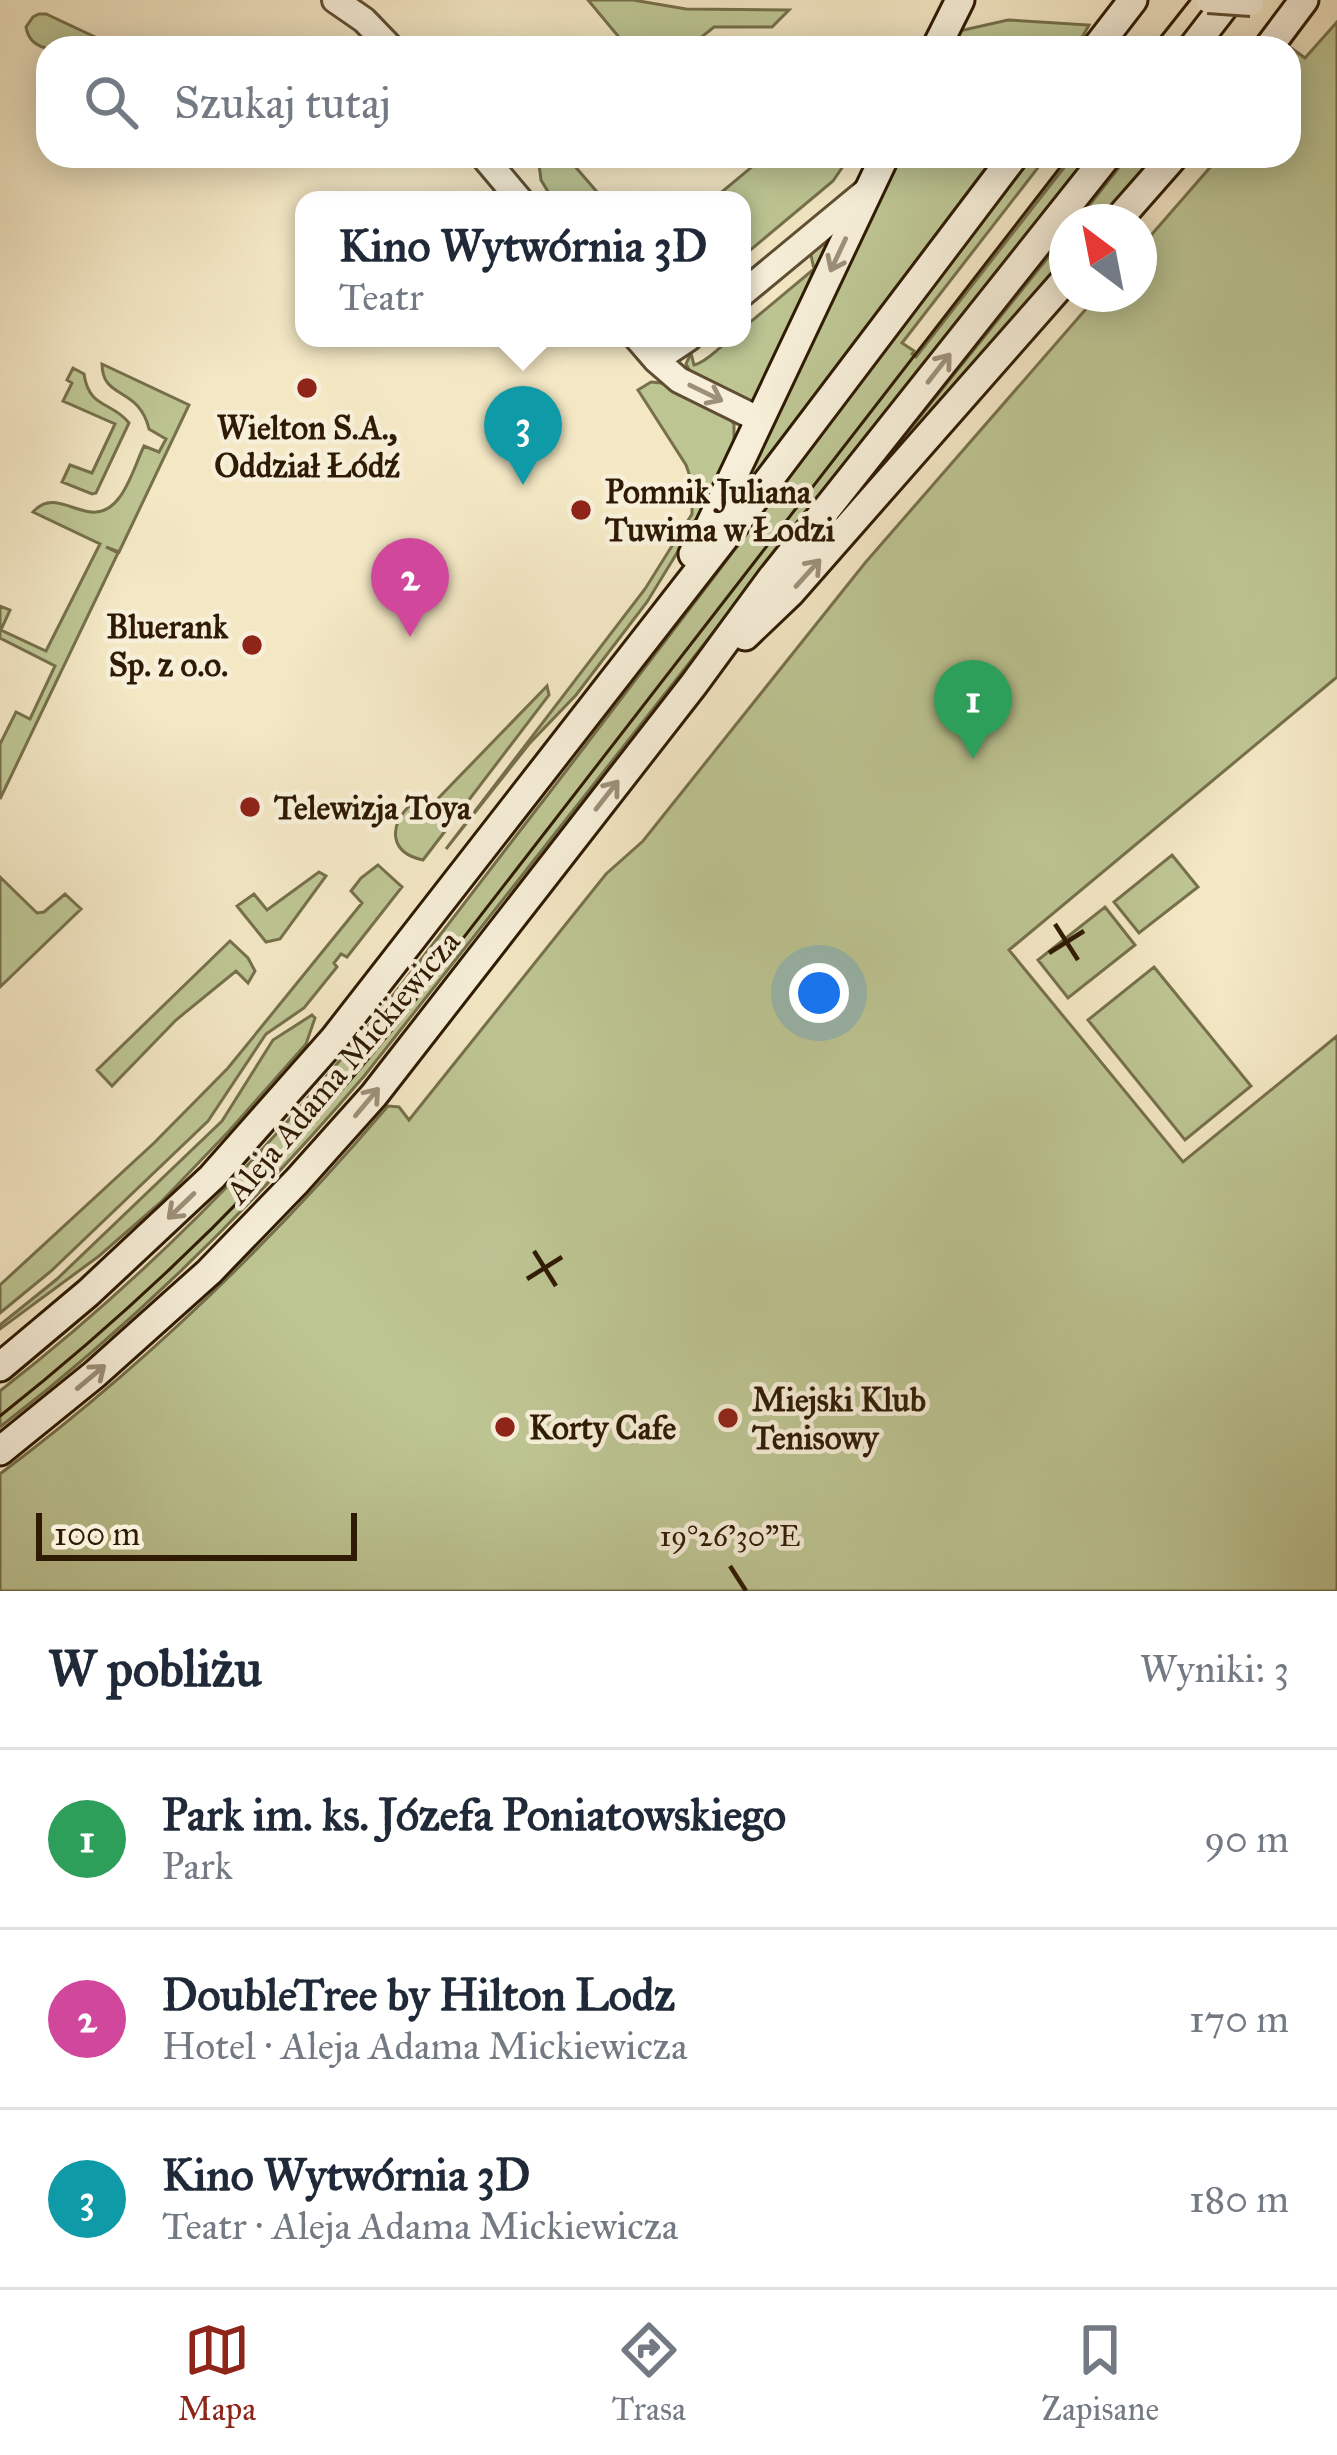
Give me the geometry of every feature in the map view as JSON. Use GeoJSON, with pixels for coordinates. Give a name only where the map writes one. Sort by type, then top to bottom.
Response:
{"type":"FeatureCollection","features":[{"type":"Feature","properties":{"kind":"main road"},"geometry":{"type":"LineString","coordinates":[[942,36],[960,0]]}},
{"type":"Feature","properties":{"kind":"main road"},"geometry":{"type":"LineString","coordinates":[[1105,36],[1133,0]]}},
{"type":"Feature","properties":{"kind":"main road"},"geometry":{"type":"LineString","coordinates":[[1277,36],[1304,0]]}},
{"type":"Feature","properties":{"kind":"main road"},"geometry":{"type":"LineString","coordinates":[[1207,36],[1249,1]]}},
{"type":"Feature","properties":{"kind":"main road","name":"Aleja Adama Mickiewicza"},"geometry":{"type":"LineString","coordinates":[[642,640],[710,525],[879,168]]}},
{"type":"Feature","properties":{"kind":"main road","name":"Aleja Adama Mickiewicza"},"geometry":{"type":"LineString","coordinates":[[0,1367],[132,1254],[295,1086],[746,510],[1004,168]]}},
{"type":"Feature","properties":{"kind":"main road","name":"Aleja Adama Mickiewicza"},"geometry":{"type":"LineString","coordinates":[[0,1451],[172,1307],[297,1181],[389,1076],[771,578],[1097,168]]}},
{"type":"Feature","properties":{"kind":"main road"},"geometry":{"type":"LineString","coordinates":[[1133,204],[1164,168]]}},
{"type":"Feature","properties":{"kind":"main road","name":"Aleja Adama Mickiewicza"},"geometry":{"type":"LineString","coordinates":[[694,684],[790,593],[1049,298]]}},
{"type":"Feature","properties":{"kind":"street"},"geometry":{"type":"LineString","coordinates":[[335,0],[366,10],[383,36]]}},
{"type":"Feature","properties":{"kind":"street"},"geometry":{"type":"LineString","coordinates":[[1208,0],[1249,1]]}},
{"type":"Feature","properties":{"kind":"street"},"geometry":{"type":"LineString","coordinates":[[493,168],[512,191]]}},
{"type":"Feature","properties":{"kind":"street"},"geometry":{"type":"LineString","coordinates":[[751,287],[870,188]]}},
{"type":"Feature","properties":{"kind":"street"},"geometry":{"type":"LineString","coordinates":[[644,347],[679,380],[760,420]]}},
{"type":"Feature","properties":{"kind":"street"},"geometry":{"type":"LineString","coordinates":[[656,361],[675,347]]}},
{"type":"Feature","properties":{"kind":"green space"},"geometry":{"type":"Polygon","coordinates":[[[588,0],[633,0],[686,9],[789,10],[772,27],[714,27],[703,36],[618,36],[588,0]]]}},
{"type":"Feature","properties":{"kind":"green space"},"geometry":{"type":"Polygon","coordinates":[[[46,14],[93,36],[36,36],[36,44],[26,27],[33,17],[46,14]]]}},
{"type":"Feature","properties":{"kind":"green space"},"geometry":{"type":"Polygon","coordinates":[[[1008,20],[1089,25],[1083,36],[957,36],[959,31],[1008,20]]]}},
{"type":"Feature","properties":{"kind":"green space"},"geometry":{"type":"Polygon","coordinates":[[[1337,22],[1337,677],[1009,950],[1183,1162],[1337,1036],[1337,1591],[0,1591],[0,1474],[105,1390],[204,1300],[299,1206],[388,1106],[399,1107],[409,1120],[606,874],[643,841],[865,563],[1083,312],[1157,312],[1157,228],[1210,168],[1301,168],[1301,55],[1305,58],[1337,22]]]}},
{"type":"Feature","properties":{"kind":"green space"},"geometry":{"type":"Polygon","coordinates":[[[540,168],[576,168],[596,191],[548,191],[540,168]]]}},
{"type":"Feature","properties":{"kind":"green space"},"geometry":{"type":"Polygon","coordinates":[[[751,168],[842,168],[833,181],[751,249],[751,191],[723,191],[751,168]]]}},
{"type":"Feature","properties":{"kind":"green space"},"geometry":{"type":"Polygon","coordinates":[[[894,168],[986,168],[742,491],[894,168]]]}},
{"type":"Feature","properties":{"kind":"green space"},"geometry":{"type":"Polygon","coordinates":[[[1023,168],[1038,168],[902,343],[916,357],[1064,168],[1079,168],[365,1075],[192,1260],[99,1346],[0,1427],[0,1391],[125,1286],[203,1211],[375,1018],[1023,168]]]}},
{"type":"Feature","properties":{"kind":"green space"},"geometry":{"type":"Polygon","coordinates":[[[1119,168],[1148,168],[1117,204],[1090,204],[1119,168]]]}},
{"type":"Feature","properties":{"kind":"green space"},"geometry":{"type":"Polygon","coordinates":[[[831,234],[753,404],[692,375],[686,364],[691,353],[694,365],[723,347],[751,347],[751,322],[814,269],[810,251],[831,234]]]}},
{"type":"Feature","properties":{"kind":"green space"},"geometry":{"type":"Polygon","coordinates":[[[1049,256],[1049,282],[872,484],[868,481],[1049,256]]]}},
{"type":"Feature","properties":{"kind":"green space"},"geometry":{"type":"Polygon","coordinates":[[[102,364],[189,405],[119,552],[106,547],[118,553],[0,799],[0,744],[16,712],[30,719],[55,666],[0,638],[0,606],[10,610],[1,630],[46,651],[100,544],[33,512],[53,502],[86,511],[108,508],[126,486],[144,446],[159,452],[166,439],[149,429],[137,406],[108,383],[102,364]]]}},
{"type":"Feature","properties":{"kind":"green space"},"geometry":{"type":"Polygon","coordinates":[[[73,368],[84,374],[96,399],[129,423],[92,494],[62,482],[70,465],[92,473],[115,424],[63,401],[73,368]]]}},
{"type":"Feature","properties":{"kind":"green space"},"geometry":{"type":"Polygon","coordinates":[[[651,382],[727,415],[734,424],[734,442],[691,530],[647,602],[576,695],[529,744],[446,849],[645,589],[692,514],[692,482],[686,465],[638,390],[651,382]]]}},
{"type":"Feature","properties":{"kind":"green space"},"geometry":{"type":"Polygon","coordinates":[[[547,686],[549,695],[423,860],[404,852],[396,838],[403,813],[410,805],[422,815],[547,686]]]}},
{"type":"Feature","properties":{"kind":"green space"},"geometry":{"type":"Polygon","coordinates":[[[1172,855],[1198,887],[1139,933],[1114,902],[1172,855]]]}},
{"type":"Feature","properties":{"kind":"green space"},"geometry":{"type":"Polygon","coordinates":[[[378,865],[402,887],[347,957],[341,954],[334,963],[337,967],[304,1008],[266,1034],[208,1121],[50,1272],[0,1313],[0,1285],[228,1068],[362,903],[351,891],[378,865]]]}},
{"type":"Feature","properties":{"kind":"green space"},"geometry":{"type":"Polygon","coordinates":[[[319,872],[326,876],[280,939],[266,942],[237,906],[254,894],[267,910],[319,872]]]}},
{"type":"Feature","properties":{"kind":"green space"},"geometry":{"type":"Polygon","coordinates":[[[0,877],[37,913],[65,894],[81,909],[0,987],[0,877]]]}},
{"type":"Feature","properties":{"kind":"green space"},"geometry":{"type":"Polygon","coordinates":[[[1105,907],[1135,945],[1068,998],[1038,960],[1105,907]]]}},
{"type":"Feature","properties":{"kind":"green space"},"geometry":{"type":"Polygon","coordinates":[[[230,941],[255,971],[248,983],[236,971],[176,1020],[112,1086],[97,1070],[230,941]]]}},
{"type":"Feature","properties":{"kind":"green space"},"geometry":{"type":"Polygon","coordinates":[[[1154,967],[1251,1086],[1185,1140],[1088,1020],[1154,967]]]}},
{"type":"Feature","properties":{"kind":"green space"},"geometry":{"type":"Polygon","coordinates":[[[312,1015],[306,1044],[161,1202],[99,1256],[0,1329],[222,1121],[273,1040],[312,1015]]]}},
{"type":"Feature","properties":{"kind":"tram line"},"geometry":{"type":"LineString","coordinates":[[1162,36],[1190,0]]}},
{"type":"Feature","properties":{"kind":"tram line"},"geometry":{"type":"LineString","coordinates":[[0,1416],[157,1281],[255,1185],[348,1083],[1060,168]]}},
{"type":"Feature","properties":{"kind":"place","name":"Wielton S.A., Oddział Łódź"},"geometry":{"type":"Point","coordinates":[307,388]}},
{"type":"Feature","properties":{"kind":"place","name":"Kino Wytwórnia 3D"},"geometry":{"type":"Point","coordinates":[523,485]}},
{"type":"Feature","properties":{"kind":"place","name":"Pomnik Juliana Tuwima w Łodzi"},"geometry":{"type":"Point","coordinates":[581,510]}},
{"type":"Feature","properties":{"kind":"place","name":"DoubleTree by Hilton Lodz"},"geometry":{"type":"Point","coordinates":[410,637]}},
{"type":"Feature","properties":{"kind":"place","name":"Bluerank Sp. z o.o."},"geometry":{"type":"Point","coordinates":[252,645]}},
{"type":"Feature","properties":{"kind":"place","name":"Park im. ks. Józefa Poniatowskiego"},"geometry":{"type":"Point","coordinates":[973,759]}},
{"type":"Feature","properties":{"kind":"place","name":"Telewizja Toya"},"geometry":{"type":"Point","coordinates":[250,807]}},
{"type":"Feature","properties":{"kind":"place","name":"Miejski Klub Tenisowy"},"geometry":{"type":"Point","coordinates":[728,1418]}},
{"type":"Feature","properties":{"kind":"place","name":"Korty Cafe"},"geometry":{"type":"Point","coordinates":[505,1427]}}]}
